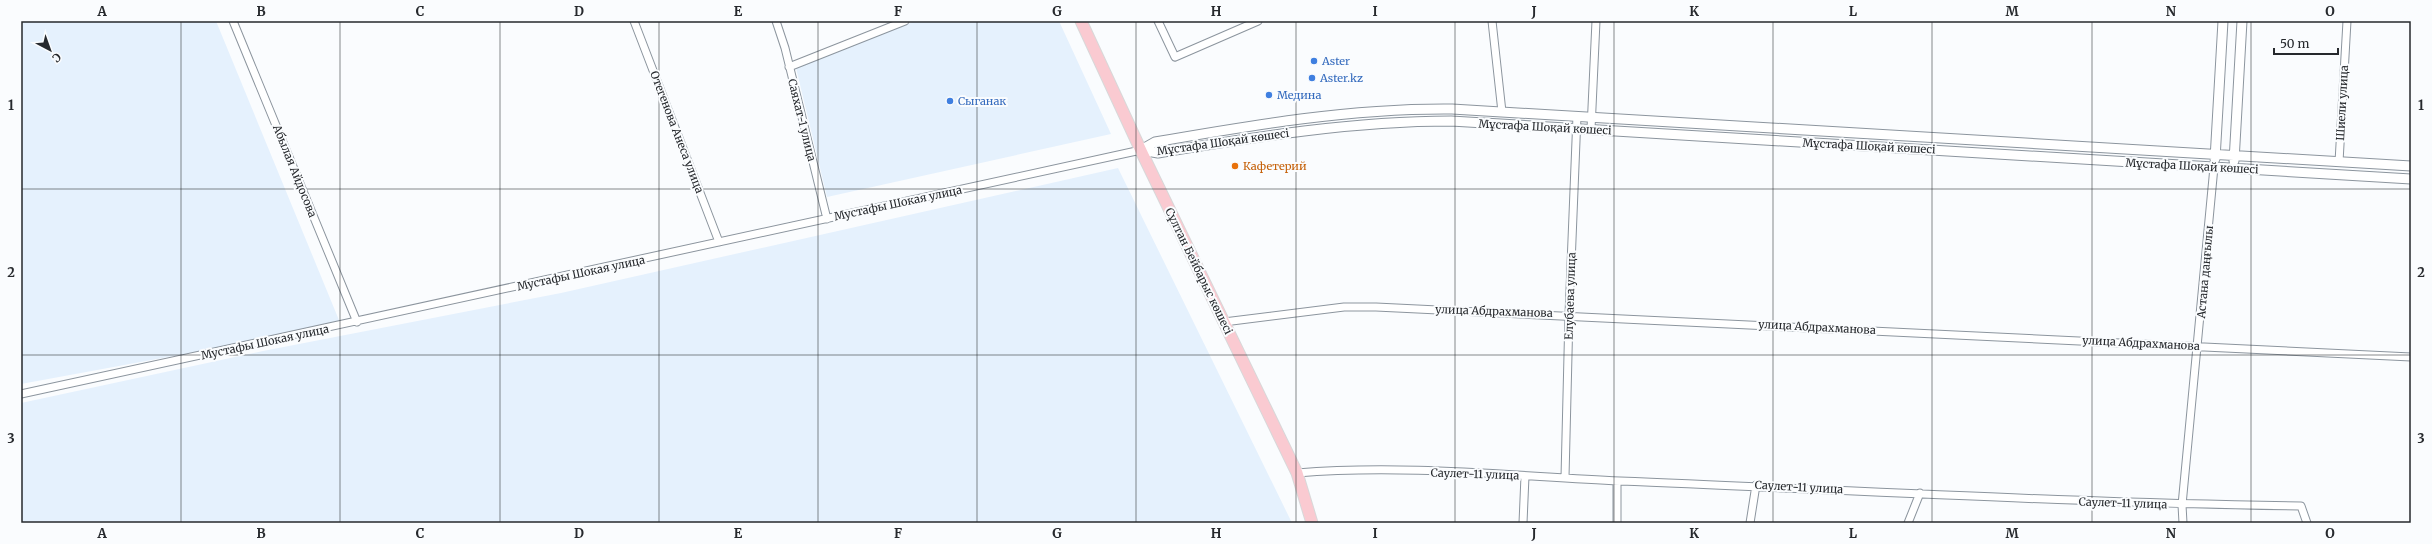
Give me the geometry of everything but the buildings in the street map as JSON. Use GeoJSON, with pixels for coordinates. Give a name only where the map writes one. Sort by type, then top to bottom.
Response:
{"type":"FeatureCollection","features":[{"type":"Feature","properties":{"kind":"main road","name":"Сұлтан Бейбарыс көшесі"},"geometry":{"type":"LineString","coordinates":[[1081,21],[1141,150],[1297,473],[1312,523]]}},
{"type":"Feature","properties":{"kind":"street","name":"Абылая Айдосова"},"geometry":{"type":"LineString","coordinates":[[233,21],[357,322]]}},
{"type":"Feature","properties":{"kind":"street","name":"Отегенова Анеса улица"},"geometry":{"type":"LineString","coordinates":[[634,21],[719,242]]}},
{"type":"Feature","properties":{"kind":"street","name":"Саяхат-1 улица"},"geometry":{"type":"LineString","coordinates":[[776,21],[790,67],[827,219]]}},
{"type":"Feature","properties":{"kind":"street"},"geometry":{"type":"LineString","coordinates":[[790,67],[905,21]]}},
{"type":"Feature","properties":{"kind":"street"},"geometry":{"type":"LineString","coordinates":[[1158,21],[1175,57],[1258,21]]}},
{"type":"Feature","properties":{"kind":"street"},"geometry":{"type":"LineString","coordinates":[[1492,21],[1502,112]]}},
{"type":"Feature","properties":{"kind":"street"},"geometry":{"type":"LineString","coordinates":[[1591,129],[1596,21]]}},
{"type":"Feature","properties":{"kind":"street","name":"Астана даңғылы"},"geometry":{"type":"LineString","coordinates":[[2183,523],[2182,505],[2214,167],[2222,21]]}},
{"type":"Feature","properties":{"kind":"street"},"geometry":{"type":"LineString","coordinates":[[2234,168],[2242,21]]}},
{"type":"Feature","properties":{"kind":"street","name":"Шиели улица"},"geometry":{"type":"LineString","coordinates":[[2339,162],[2347,21]]}},
{"type":"Feature","properties":{"kind":"street","name":"Мұстафа Шоқай көшесі"},"geometry":{"type":"LineString","coordinates":[[1141,150],[1155,142],[1273,121],[1419,109],[1577,116],[2411,166]]}},
{"type":"Feature","properties":{"kind":"street","name":"Елубаева улица"},"geometry":{"type":"LineString","coordinates":[[1565,477],[1569,314],[1577,116]]}},
{"type":"Feature","properties":{"kind":"street","name":"Мұстафа Шоқай көшесі"},"geometry":{"type":"LineString","coordinates":[[1141,150],[1158,153],[1275,133],[1420,121],[1576,128],[2411,179]]}},
{"type":"Feature","properties":{"kind":"street","name":"Мустафы Шокая улица"},"geometry":{"type":"LineString","coordinates":[[21,394],[1141,150]]}},
{"type":"Feature","properties":{"kind":"street","name":"улица Абдрахманова"},"geometry":{"type":"LineString","coordinates":[[1224,322],[1344,307],[1569,314],[2411,357]]}},
{"type":"Feature","properties":{"kind":"street","name":"Саулет-11 улица"},"geometry":{"type":"LineString","coordinates":[[1297,473],[1348,468],[1756,485],[2111,503],[2301,506],[2307,523]]}},
{"type":"Feature","properties":{"kind":"street"},"geometry":{"type":"LineString","coordinates":[[1523,523],[1524,476]]}},
{"type":"Feature","properties":{"kind":"street"},"geometry":{"type":"LineString","coordinates":[[1617,480],[1617,523]]}},
{"type":"Feature","properties":{"kind":"street"},"geometry":{"type":"LineString","coordinates":[[1750,523],[1756,485]]}},
{"type":"Feature","properties":{"kind":"street"},"geometry":{"type":"LineString","coordinates":[[1908,523],[1920,493]]}},
{"type":"Feature","properties":{"kind":"shaded area"},"geometry":{"type":"Polygon","coordinates":[[[21,21],[216,21],[341,325],[21,384],[21,21]]]}},
{"type":"Feature","properties":{"kind":"shaded area","name":"Сыганак"},"geometry":{"type":"Polygon","coordinates":[[[915,21],[1059,21],[1111,134],[827,197],[796,68],[915,21]]]}},
{"type":"Feature","properties":{"kind":"shaded area"},"geometry":{"type":"Polygon","coordinates":[[[1118,168],[1292,523],[21,523],[21,403],[263,351],[561,293],[1118,168]]]}},
{"type":"Feature","properties":{"kind":"place","name":"Aster"},"geometry":{"type":"Point","coordinates":[1314,61]}},
{"type":"Feature","properties":{"kind":"place","name":"Aster.kz"},"geometry":{"type":"Point","coordinates":[1312,78]}},
{"type":"Feature","properties":{"kind":"place","name":"Медина"},"geometry":{"type":"Point","coordinates":[1269,95]}},
{"type":"Feature","properties":{"kind":"place","name":"Сыганак"},"geometry":{"type":"Point","coordinates":[950,101]}},
{"type":"Feature","properties":{"kind":"place","name":"Кафетерий"},"geometry":{"type":"Point","coordinates":[1235,166]}}]}
